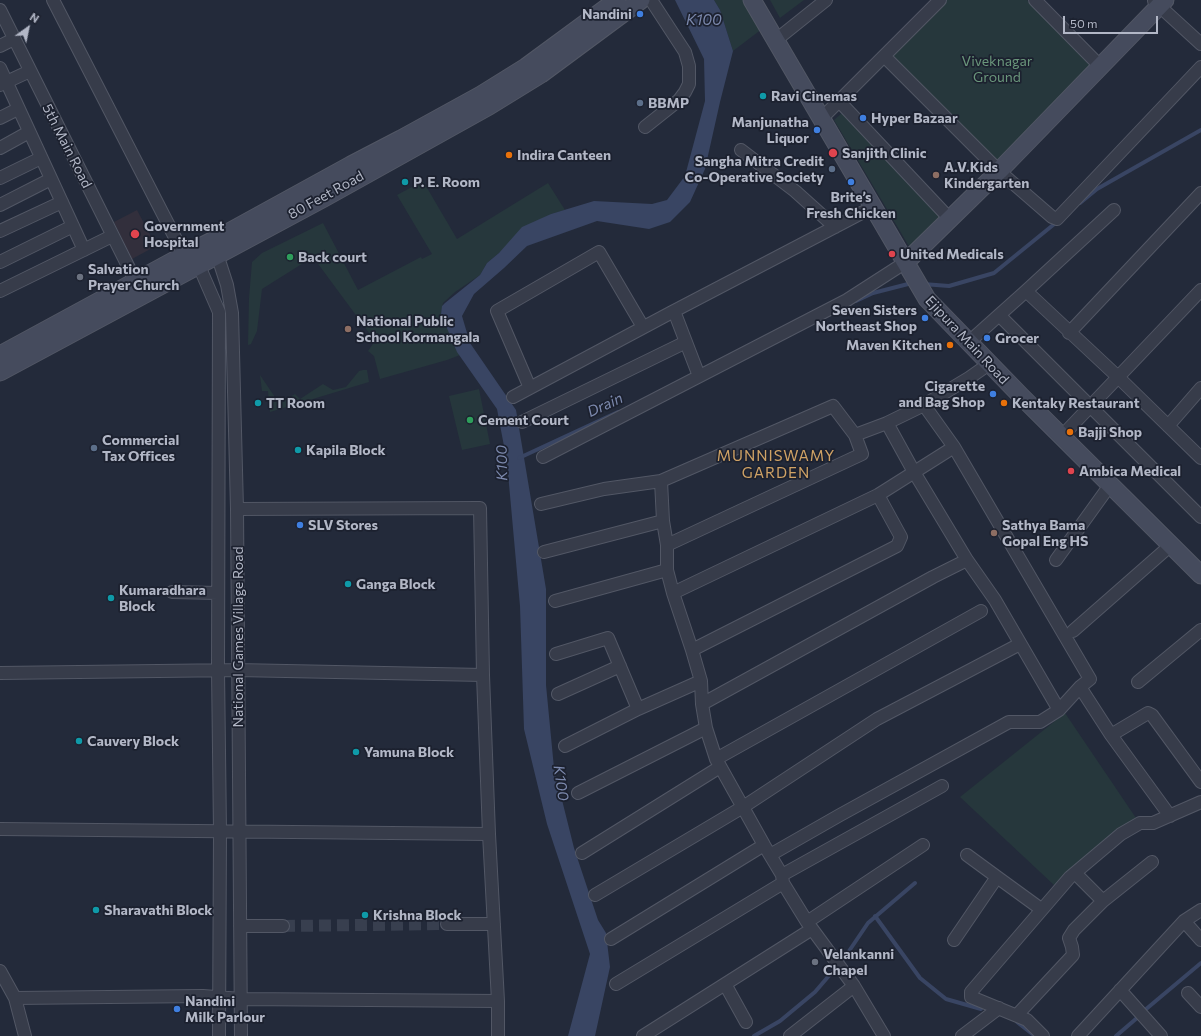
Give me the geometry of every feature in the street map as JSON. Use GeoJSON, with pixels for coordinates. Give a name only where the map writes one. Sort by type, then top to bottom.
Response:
{"type":"FeatureCollection","features":[{"type":"Feature","properties":{"kind":"main road","name":"80 Feet Road"},"geometry":{"type":"LineString","coordinates":[[485,100],[526,67],[617,0]]}},
{"type":"Feature","properties":{"kind":"main road","name":"80 Feet Road"},"geometry":{"type":"LineString","coordinates":[[0,355],[136,282],[215,248],[485,100],[540,74],[641,0]]}},
{"type":"Feature","properties":{"kind":"main road","name":"Ejipura Main Road"},"geometry":{"type":"LineString","coordinates":[[752,0],[927,299],[969,342],[988,364],[1201,575]]}},
{"type":"Feature","properties":{"kind":"main road"},"geometry":{"type":"LineString","coordinates":[[906,262],[999,171],[1159,2]]}},
{"type":"Feature","properties":{"kind":"main road","name":"80 Feet Road"},"geometry":{"type":"LineString","coordinates":[[0,372],[192,257]]}},
{"type":"Feature","properties":{"kind":"street","name":"National Games Village Road"},"geometry":{"type":"LineString","coordinates":[[53,0],[192,257],[219,312],[219,1036]]}},
{"type":"Feature","properties":{"kind":"street"},"geometry":{"type":"LineString","coordinates":[[645,127],[679,100],[689,84],[689,66],[685,52],[651,0]]}},
{"type":"Feature","properties":{"kind":"street"},"geometry":{"type":"LineString","coordinates":[[776,40],[826,0]]}},
{"type":"Feature","properties":{"kind":"street"},"geometry":{"type":"LineString","coordinates":[[821,120],[940,0]]}},
{"type":"Feature","properties":{"kind":"street"},"geometry":{"type":"LineString","coordinates":[[1035,0],[1100,66]]}},
{"type":"Feature","properties":{"kind":"street"},"geometry":{"type":"LineString","coordinates":[[1159,2],[1201,44]]}},
{"type":"Feature","properties":{"kind":"street","name":"5th Main Road"},"geometry":{"type":"LineString","coordinates":[[0,10],[136,282]]}},
{"type":"Feature","properties":{"kind":"street"},"geometry":{"type":"LineString","coordinates":[[0,46],[14,39]]}},
{"type":"Feature","properties":{"kind":"street"},"geometry":{"type":"LineString","coordinates":[[884,56],[999,171],[1052,217],[1057,219],[1201,66]]}},
{"type":"Feature","properties":{"kind":"street"},"geometry":{"type":"LineString","coordinates":[[0,68],[3,84],[18,109],[84,250]]}},
{"type":"Feature","properties":{"kind":"street"},"geometry":{"type":"LineString","coordinates":[[3,84],[30,71]]}},
{"type":"Feature","properties":{"kind":"street"},"geometry":{"type":"LineString","coordinates":[[839,101],[950,219]]}},
{"type":"Feature","properties":{"kind":"street"},"geometry":{"type":"LineString","coordinates":[[0,118],[18,109]]}},
{"type":"Feature","properties":{"kind":"street"},"geometry":{"type":"LineString","coordinates":[[0,148],[29,132]]}},
{"type":"Feature","properties":{"kind":"street"},"geometry":{"type":"LineString","coordinates":[[741,150],[795,191],[835,227]]}},
{"type":"Feature","properties":{"kind":"street"},"geometry":{"type":"LineString","coordinates":[[0,178],[41,158]]}},
{"type":"Feature","properties":{"kind":"street"},"geometry":{"type":"LineString","coordinates":[[0,205],[51,179]]}},
{"type":"Feature","properties":{"kind":"street"},"geometry":{"type":"LineString","coordinates":[[1069,333],[1201,193]]}},
{"type":"Feature","properties":{"kind":"street"},"geometry":{"type":"LineString","coordinates":[[0,232],[62,202]]}},
{"type":"Feature","properties":{"kind":"street"},"geometry":{"type":"LineString","coordinates":[[513,398],[643,327],[873,208]]}},
{"type":"Feature","properties":{"kind":"street"},"geometry":{"type":"LineString","coordinates":[[969,342],[1114,210]]}},
{"type":"Feature","properties":{"kind":"street"},"geometry":{"type":"LineString","coordinates":[[0,262],[73,226]]}},
{"type":"Feature","properties":{"kind":"street"},"geometry":{"type":"LineString","coordinates":[[0,291],[112,236]]}},
{"type":"Feature","properties":{"kind":"street","name":"National Games Village Road"},"geometry":{"type":"LineString","coordinates":[[215,248],[227,285],[232,313],[237,509],[237,670],[240,832],[241,1036]]}},
{"type":"Feature","properties":{"kind":"street"},"geometry":{"type":"LineString","coordinates":[[530,388],[497,311],[599,252],[643,327]]}},
{"type":"Feature","properties":{"kind":"street"},"geometry":{"type":"LineString","coordinates":[[543,457],[847,300],[906,262]]}},
{"type":"Feature","properties":{"kind":"street"},"geometry":{"type":"LineString","coordinates":[[1061,436],[1201,290]]}},
{"type":"Feature","properties":{"kind":"street"},"geometry":{"type":"LineString","coordinates":[[1026,291],[1069,333],[1118,377],[1201,458]]}},
{"type":"Feature","properties":{"kind":"street"},"geometry":{"type":"LineString","coordinates":[[674,311],[699,376]]}},
{"type":"Feature","properties":{"kind":"street"},"geometry":{"type":"LineString","coordinates":[[999,315],[1201,517]]}},
{"type":"Feature","properties":{"kind":"street"},"geometry":{"type":"LineString","coordinates":[[522,422],[686,342]]}},
{"type":"Feature","properties":{"kind":"street"},"geometry":{"type":"LineString","coordinates":[[855,436],[887,423],[924,405],[969,378],[988,364]]}},
{"type":"Feature","properties":{"kind":"street"},"geometry":{"type":"LineString","coordinates":[[1168,426],[1201,388]]}},
{"type":"Feature","properties":{"kind":"street"},"geometry":{"type":"LineString","coordinates":[[612,939],[766,850],[840,815],[1009,722],[1040,722],[1059,710],[1080,687],[1090,680],[954,447],[924,405]]}},
{"type":"Feature","properties":{"kind":"street"},"geometry":{"type":"LineString","coordinates":[[542,504],[604,489],[661,481],[834,406],[855,436],[862,454],[667,545]]}},
{"type":"Feature","properties":{"kind":"street"},"geometry":{"type":"LineString","coordinates":[[887,423],[914,472],[967,560],[995,600],[1059,710]]}},
{"type":"Feature","properties":{"kind":"street"},"geometry":{"type":"LineString","coordinates":[[673,593],[878,495],[954,447]]}},
{"type":"Feature","properties":{"kind":"street"},"geometry":{"type":"LineString","coordinates":[[661,481],[663,521],[667,545],[667,570],[701,681],[702,704],[706,728],[718,763],[766,850],[810,925],[854,986],[882,1035]]}},
{"type":"Feature","properties":{"kind":"street"},"geometry":{"type":"LineString","coordinates":[[1056,560],[1110,485]]}},
{"type":"Feature","properties":{"kind":"street"},"geometry":{"type":"LineString","coordinates":[[692,650],[897,546],[901,537],[878,495]]}},
{"type":"Feature","properties":{"kind":"street"},"geometry":{"type":"LineString","coordinates":[[237,509],[480,508],[483,675],[489,834],[498,1001],[498,1036]]}},
{"type":"Feature","properties":{"kind":"street"},"geometry":{"type":"LineString","coordinates":[[544,552],[663,521]]}},
{"type":"Feature","properties":{"kind":"street"},"geometry":{"type":"LineString","coordinates":[[1073,631],[1171,546]]}},
{"type":"Feature","properties":{"kind":"street"},"geometry":{"type":"LineString","coordinates":[[702,704],[933,577],[967,560]]}},
{"type":"Feature","properties":{"kind":"street"},"geometry":{"type":"LineString","coordinates":[[555,601],[667,570]]}},
{"type":"Feature","properties":{"kind":"street"},"geometry":{"type":"LineString","coordinates":[[172,592],[218,593]]}},
{"type":"Feature","properties":{"kind":"street"},"geometry":{"type":"LineString","coordinates":[[582,853],[718,763],[981,611]]}},
{"type":"Feature","properties":{"kind":"street"},"geometry":{"type":"LineString","coordinates":[[1138,682],[1201,630]]}},
{"type":"Feature","properties":{"kind":"street"},"geometry":{"type":"LineString","coordinates":[[556,654],[608,638],[638,709]]}},
{"type":"Feature","properties":{"kind":"street"},"geometry":{"type":"LineString","coordinates":[[595,895],[743,807],[877,719],[1020,644]]}},
{"type":"Feature","properties":{"kind":"street"},"geometry":{"type":"LineString","coordinates":[[558,694],[620,666]]}},
{"type":"Feature","properties":{"kind":"street"},"geometry":{"type":"LineString","coordinates":[[0,673],[237,670],[483,675]]}},
{"type":"Feature","properties":{"kind":"street"},"geometry":{"type":"LineString","coordinates":[[565,746],[638,709],[701,681]]}},
{"type":"Feature","properties":{"kind":"street"},"geometry":{"type":"LineString","coordinates":[[1080,687],[1111,735],[1170,816]]}},
{"type":"Feature","properties":{"kind":"street"},"geometry":{"type":"LineString","coordinates":[[1111,735],[1149,713],[1201,782]]}},
{"type":"Feature","properties":{"kind":"street"},"geometry":{"type":"LineString","coordinates":[[578,793],[706,728]]}},
{"type":"Feature","properties":{"kind":"street"},"geometry":{"type":"LineString","coordinates":[[616,984],[783,879],[942,786]]}},
{"type":"Feature","properties":{"kind":"street"},"geometry":{"type":"LineString","coordinates":[[1043,1036],[1027,1020],[971,997],[971,992],[1041,909],[1075,872],[1121,834],[1140,823],[1153,823],[1201,802]]}},
{"type":"Feature","properties":{"kind":"street"},"geometry":{"type":"LineString","coordinates":[[0,829],[489,834]]}},
{"type":"Feature","properties":{"kind":"street"},"geometry":{"type":"LineString","coordinates":[[643,1036],[725,984],[923,845]]}},
{"type":"Feature","properties":{"kind":"street"},"geometry":{"type":"LineString","coordinates":[[967,855],[1041,909]]}},
{"type":"Feature","properties":{"kind":"street"},"geometry":{"type":"LineString","coordinates":[[1017,1015],[1073,955],[1069,938],[1074,930],[1103,901],[1152,862]]}},
{"type":"Feature","properties":{"kind":"street"},"geometry":{"type":"LineString","coordinates":[[1075,872],[1103,901]]}},
{"type":"Feature","properties":{"kind":"street"},"geometry":{"type":"LineString","coordinates":[[954,940],[997,877]]}},
{"type":"Feature","properties":{"kind":"street"},"geometry":{"type":"LineString","coordinates":[[1078,1036],[1184,921],[1201,910]]}},
{"type":"Feature","properties":{"kind":"street"},"geometry":{"type":"LineString","coordinates":[[1184,921],[1201,940]]}},
{"type":"Feature","properties":{"kind":"street"},"geometry":{"type":"LineString","coordinates":[[447,924],[494,924]]}},
{"type":"Feature","properties":{"kind":"street"},"geometry":{"type":"LineString","coordinates":[[240,926],[283,926]]}},
{"type":"Feature","properties":{"kind":"street"},"geometry":{"type":"LineString","coordinates":[[0,971],[15,998],[26,1036]]}},
{"type":"Feature","properties":{"kind":"street"},"geometry":{"type":"LineString","coordinates":[[725,984],[746,1022]]}},
{"type":"Feature","properties":{"kind":"street"},"geometry":{"type":"LineString","coordinates":[[790,1036],[854,986]]}},
{"type":"Feature","properties":{"kind":"street"},"geometry":{"type":"LineString","coordinates":[[1120,990],[1161,1036]]}},
{"type":"Feature","properties":{"kind":"street"},"geometry":{"type":"LineString","coordinates":[[1188,993],[1201,1007]]}},
{"type":"Feature","properties":{"kind":"street"},"geometry":{"type":"LineString","coordinates":[[15,998],[195,996],[241,999],[498,1001]]}},
{"type":"Feature","properties":{"kind":"street"},"geometry":{"type":"LineString","coordinates":[[962,1036],[999,1008]]}},
{"type":"Feature","properties":{"kind":"shaded area","name":"Government Hospital"},"geometry":{"type":"Polygon","coordinates":[[[137,210],[156,246],[132,259],[114,222],[137,210]]]}},
{"type":"Feature","properties":{"kind":"green space"},"geometry":{"type":"Polygon","coordinates":[[[714,0],[744,0],[762,29],[733,51],[720,10],[714,0]]]}},
{"type":"Feature","properties":{"kind":"green space"},"geometry":{"type":"Polygon","coordinates":[[[770,0],[804,0],[780,18],[770,0]]]}},
{"type":"Feature","properties":{"kind":"green space","name":"Viveknagar Ground"},"geometry":{"type":"Polygon","coordinates":[[[943,0],[1027,0],[1094,65],[999,167],[884,56],[943,0]]]}},
{"type":"Feature","properties":{"kind":"green space"},"geometry":{"type":"Polygon","coordinates":[[[842,113],[942,218],[910,248],[834,120],[842,113]]]}},
{"type":"Feature","properties":{"kind":"green space"},"geometry":{"type":"Polygon","coordinates":[[[423,181],[457,239],[548,183],[565,210],[551,214],[499,253],[487,263],[480,275],[455,292],[443,303],[441,314],[460,355],[380,379],[374,356],[368,351],[375,341],[313,257],[262,289],[257,331],[251,344],[248,345],[249,298],[252,262],[262,253],[323,223],[358,290],[421,257],[422,259],[432,254],[397,195],[423,181]]]}},
{"type":"Feature","properties":{"kind":"green space"},"geometry":{"type":"Polygon","coordinates":[[[367,370],[369,382],[270,412],[268,391],[262,391],[260,375],[279,403],[295,394],[300,399],[323,384],[333,390],[346,387],[359,371],[367,370]]]}},
{"type":"Feature","properties":{"kind":"green space","name":"Cement Court"},"geometry":{"type":"Polygon","coordinates":[[[479,389],[490,444],[462,450],[449,396],[479,389]]]}},
{"type":"Feature","properties":{"kind":"green space"},"geometry":{"type":"Polygon","coordinates":[[[1065,713],[1136,818],[1055,886],[960,797],[1065,713]]]}},
{"type":"Feature","properties":{"kind":"water","name":"K100"},"geometry":{"type":"Polygon","coordinates":[[[675,0],[714,0],[720,10],[733,51],[705,169],[690,202],[670,222],[649,229],[597,221],[527,246],[474,294],[462,316],[470,343],[516,410],[546,589],[546,685],[554,768],[574,848],[598,920],[606,933],[610,967],[595,1036],[568,1036],[590,954],[547,824],[524,729],[520,606],[507,462],[497,409],[457,352],[441,314],[442,306],[480,275],[487,263],[499,253],[522,227],[551,214],[594,201],[652,204],[667,200],[685,176],[705,101],[704,59],[675,0]]]}},
{"type":"Feature","properties":{"kind":"waterway"},"geometry":{"type":"LineString","coordinates":[[1080,203],[1097,189],[1201,130]]}},
{"type":"Feature","properties":{"kind":"waterway"},"geometry":{"type":"LineString","coordinates":[[923,284],[949,286],[994,273],[1058,221]]}},
{"type":"Feature","properties":{"kind":"waterway"},"geometry":{"type":"LineString","coordinates":[[856,301],[873,293],[912,283]]}},
{"type":"Feature","properties":{"kind":"waterway","name":"Drain"},"geometry":{"type":"LineString","coordinates":[[519,458],[618,412]]}},
{"type":"Feature","properties":{"kind":"waterway"},"geometry":{"type":"LineString","coordinates":[[754,1036],[780,1021],[815,992],[845,957],[868,923],[915,883]]}},
{"type":"Feature","properties":{"kind":"waterway"},"geometry":{"type":"LineString","coordinates":[[875,916],[920,978],[946,999],[981,1009]]}},
{"type":"Feature","properties":{"kind":"waterway"},"geometry":{"type":"LineString","coordinates":[[1145,1010],[1201,963]]}},
{"type":"Feature","properties":{"kind":"waterway"},"geometry":{"type":"LineString","coordinates":[[1116,1036],[1137,1018]]}},
{"type":"Feature","properties":{"kind":"waterway"},"geometry":{"type":"LineString","coordinates":[[1017,1022],[1035,1036]]}},
{"type":"Feature","properties":{"kind":"tunnel"},"geometry":{"type":"LineString","coordinates":[[283,926],[447,924]]}},
{"type":"Feature","properties":{"kind":"place","name":"Nandini"},"geometry":{"type":"Point","coordinates":[640,14]}},
{"type":"Feature","properties":{"kind":"place","name":"Ravi Cinemas"},"geometry":{"type":"Point","coordinates":[763,96]}},
{"type":"Feature","properties":{"kind":"place","name":"BBMP"},"geometry":{"type":"Point","coordinates":[640,103]}},
{"type":"Feature","properties":{"kind":"place","name":"Hyper Bazaar"},"geometry":{"type":"Point","coordinates":[863,118]}},
{"type":"Feature","properties":{"kind":"place","name":"Manjunatha Liquor"},"geometry":{"type":"Point","coordinates":[817,130]}},
{"type":"Feature","properties":{"kind":"place","name":"Sanjith Clinic"},"geometry":{"type":"Point","coordinates":[833,153]}},
{"type":"Feature","properties":{"kind":"place","name":"Indira Canteen"},"geometry":{"type":"Point","coordinates":[509,155]}},
{"type":"Feature","properties":{"kind":"place","name":"Sangha Mitra Credit Co-Operative Society"},"geometry":{"type":"Point","coordinates":[832,169]}},
{"type":"Feature","properties":{"kind":"place","name":"A.V.Kids Kindergarten"},"geometry":{"type":"Point","coordinates":[936,175]}},
{"type":"Feature","properties":{"kind":"place","name":"P. E. Room"},"geometry":{"type":"Point","coordinates":[405,182]}},
{"type":"Feature","properties":{"kind":"place","name":"Brite’s Fresh Chicken"},"geometry":{"type":"Point","coordinates":[851,182]}},
{"type":"Feature","properties":{"kind":"place","name":"Government Hospital"},"geometry":{"type":"Point","coordinates":[135,234]}},
{"type":"Feature","properties":{"kind":"place","name":"United Medicals"},"geometry":{"type":"Point","coordinates":[892,254]}},
{"type":"Feature","properties":{"kind":"place","name":"Back court"},"geometry":{"type":"Point","coordinates":[290,257]}},
{"type":"Feature","properties":{"kind":"place","name":"Salvation Prayer Church"},"geometry":{"type":"Point","coordinates":[80,277]}},
{"type":"Feature","properties":{"kind":"place","name":"Seven Sisters Northeast Shop"},"geometry":{"type":"Point","coordinates":[925,318]}},
{"type":"Feature","properties":{"kind":"place","name":"National Public School Kormangala"},"geometry":{"type":"Point","coordinates":[348,329]}},
{"type":"Feature","properties":{"kind":"place","name":"Grocer"},"geometry":{"type":"Point","coordinates":[987,338]}},
{"type":"Feature","properties":{"kind":"place","name":"Maven Kitchen"},"geometry":{"type":"Point","coordinates":[950,345]}},
{"type":"Feature","properties":{"kind":"place","name":"Cigarette and Bag Shop"},"geometry":{"type":"Point","coordinates":[993,394]}},
{"type":"Feature","properties":{"kind":"place","name":"TT Room"},"geometry":{"type":"Point","coordinates":[258,403]}},
{"type":"Feature","properties":{"kind":"place","name":"Kentaky Restaurant"},"geometry":{"type":"Point","coordinates":[1004,403]}},
{"type":"Feature","properties":{"kind":"place","name":"Cement Court"},"geometry":{"type":"Point","coordinates":[470,420]}},
{"type":"Feature","properties":{"kind":"place","name":"Bajji Shop"},"geometry":{"type":"Point","coordinates":[1070,432]}},
{"type":"Feature","properties":{"kind":"place","name":"Commercial Tax Offices"},"geometry":{"type":"Point","coordinates":[94,448]}},
{"type":"Feature","properties":{"kind":"place","name":"Kapila Block"},"geometry":{"type":"Point","coordinates":[298,450]}},
{"type":"Feature","properties":{"kind":"place","name":"Ambica Medical"},"geometry":{"type":"Point","coordinates":[1071,471]}},
{"type":"Feature","properties":{"kind":"place","name":"SLV Stores"},"geometry":{"type":"Point","coordinates":[300,525]}},
{"type":"Feature","properties":{"kind":"place","name":"Sathya Bama Gopal Eng HS"},"geometry":{"type":"Point","coordinates":[994,533]}},
{"type":"Feature","properties":{"kind":"place","name":"Ganga Block"},"geometry":{"type":"Point","coordinates":[348,584]}},
{"type":"Feature","properties":{"kind":"place","name":"Kumaradhara Block"},"geometry":{"type":"Point","coordinates":[111,598]}},
{"type":"Feature","properties":{"kind":"place","name":"Cauvery Block"},"geometry":{"type":"Point","coordinates":[79,741]}},
{"type":"Feature","properties":{"kind":"place","name":"Yamuna Block"},"geometry":{"type":"Point","coordinates":[356,752]}},
{"type":"Feature","properties":{"kind":"place","name":"Sharavathi Block"},"geometry":{"type":"Point","coordinates":[96,910]}},
{"type":"Feature","properties":{"kind":"place","name":"Krishna Block"},"geometry":{"type":"Point","coordinates":[365,915]}},
{"type":"Feature","properties":{"kind":"place","name":"Velankanni Chapel"},"geometry":{"type":"Point","coordinates":[815,962]}},
{"type":"Feature","properties":{"kind":"place","name":"Nandini Milk Parlour"},"geometry":{"type":"Point","coordinates":[177,1009]}},
{"type":"Feature","properties":{"kind":"district","name":"MUNNISWAMY GARDEN"},"geometry":{"type":"Point","coordinates":[776,464]}}]}
